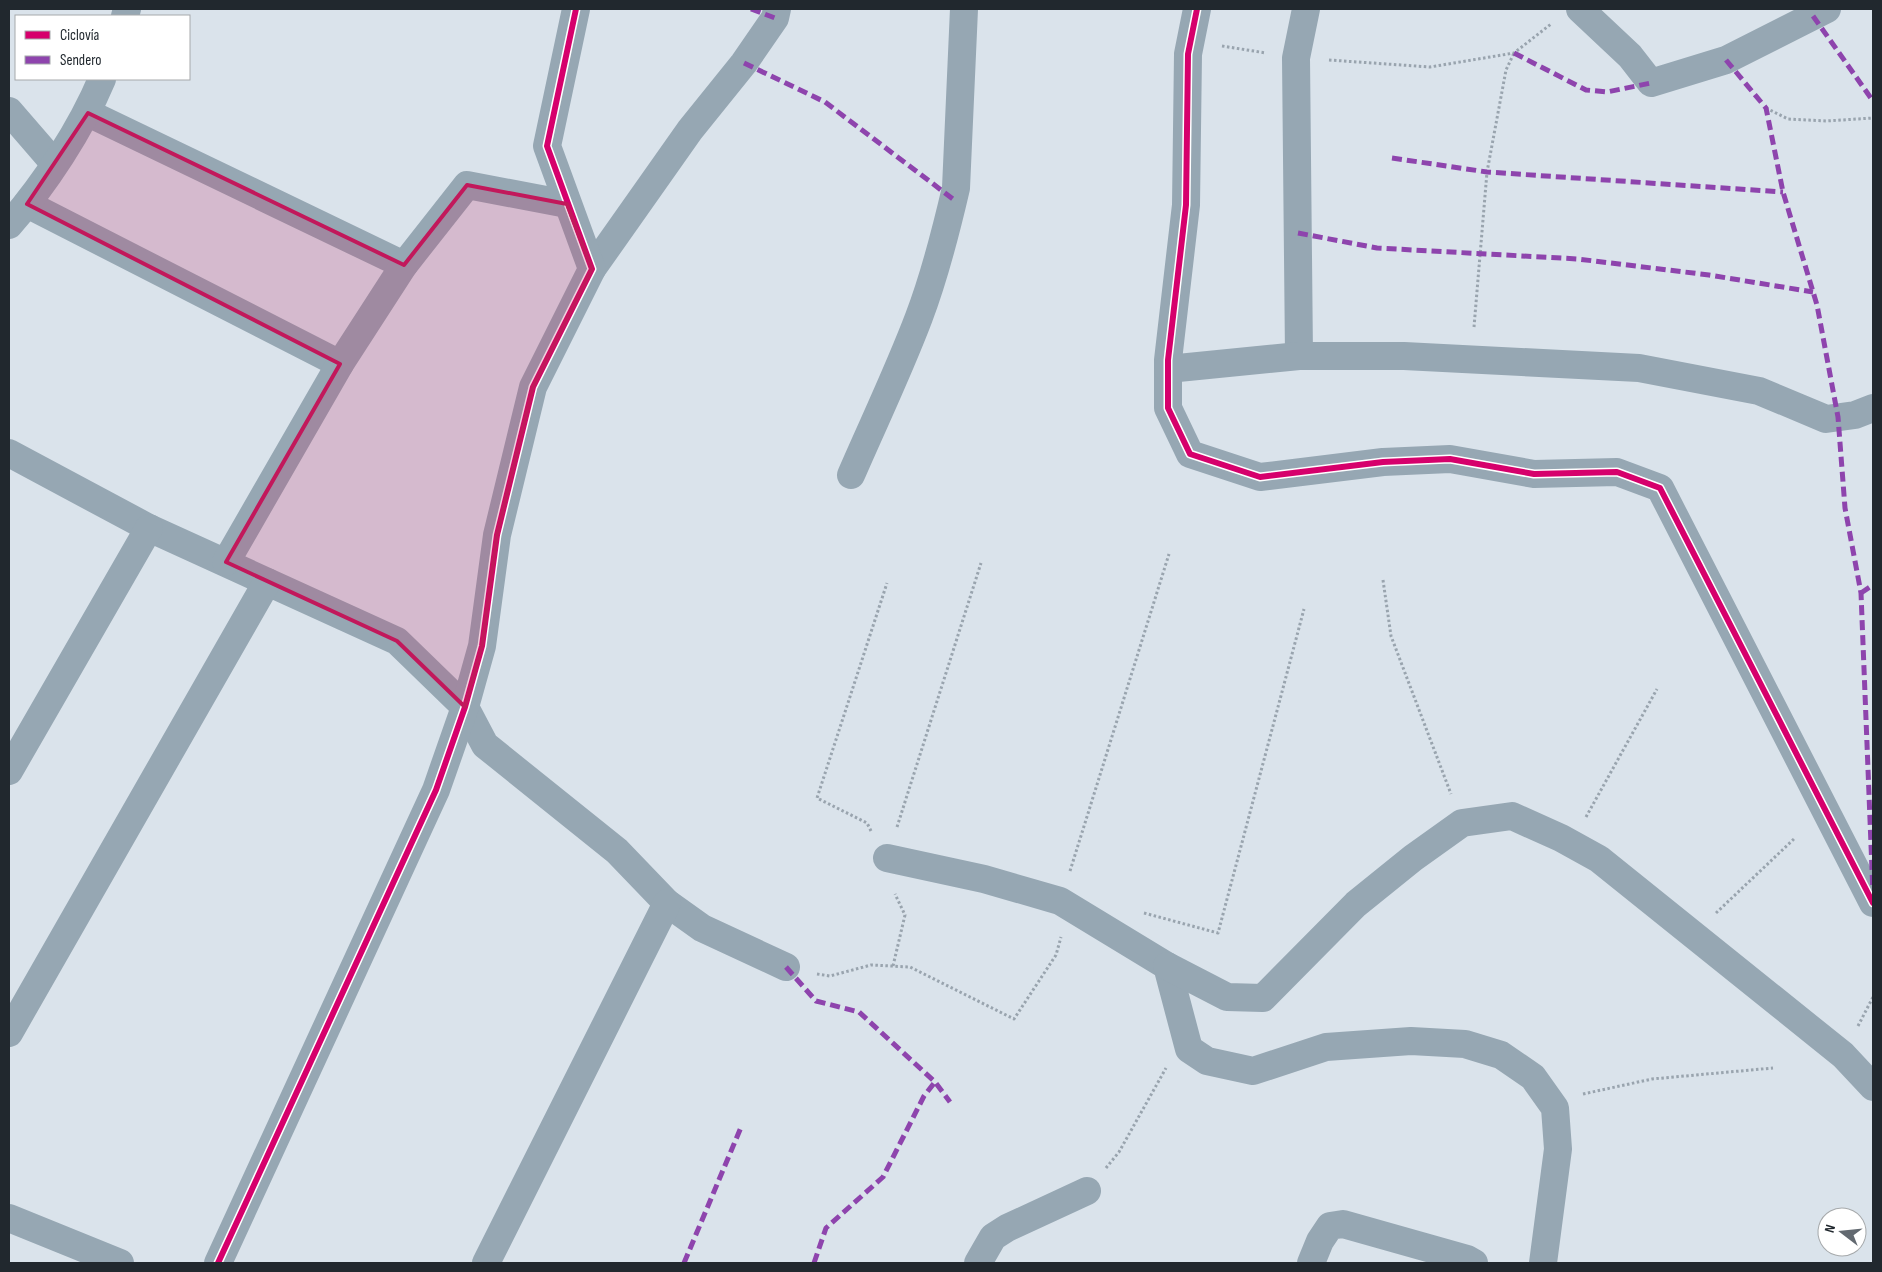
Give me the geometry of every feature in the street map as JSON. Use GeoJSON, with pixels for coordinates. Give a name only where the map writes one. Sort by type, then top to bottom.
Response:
{"type":"FeatureCollection","features":[{"type":"Feature","properties":{"kind":"street"},"geometry":{"type":"LineString","coordinates":[[576,9],[547,146],[592,269]]}},
{"type":"Feature","properties":{"kind":"street"},"geometry":{"type":"LineString","coordinates":[[218,1263],[436,790],[465,708],[482,646],[497,535],[533,386],[592,269],[690,130],[744,63],[775,18],[777,9]]}},
{"type":"Feature","properties":{"kind":"street"},"geometry":{"type":"LineString","coordinates":[[852,475],[919,316],[941,249],[954,199],[964,9]]}},
{"type":"Feature","properties":{"kind":"street"},"geometry":{"type":"LineString","coordinates":[[1197,9],[1188,54],[1186,205],[1168,368],[1168,408],[1190,454],[1260,477],[1383,462],[1450,459],[1534,474],[1617,472],[1660,488],[1873,903]]}},
{"type":"Feature","properties":{"kind":"street"},"geometry":{"type":"LineString","coordinates":[[1299,356],[1296,58],[1306,9]]}},
{"type":"Feature","properties":{"kind":"street"},"geometry":{"type":"LineString","coordinates":[[1568,14],[1630,56],[1651,83],[1726,60],[1827,9]]}},
{"type":"Feature","properties":{"kind":"street"},"geometry":{"type":"LineString","coordinates":[[9,224],[27,204],[88,113],[102,80]]}},
{"type":"Feature","properties":{"kind":"street"},"geometry":{"type":"LineString","coordinates":[[9,111],[54,162]]}},
{"type":"Feature","properties":{"kind":"street"},"geometry":{"type":"LineString","coordinates":[[88,113],[404,265]]}},
{"type":"Feature","properties":{"kind":"street"},"geometry":{"type":"LineString","coordinates":[[226,562],[340,364],[404,265],[467,185],[567,204]]}},
{"type":"Feature","properties":{"kind":"street"},"geometry":{"type":"LineString","coordinates":[[27,204],[340,364]]}},
{"type":"Feature","properties":{"kind":"street"},"geometry":{"type":"LineString","coordinates":[[1168,368],[1299,356],[1404,356],[1639,368],[1759,391],[1826,419],[1855,415],[1873,408]]}},
{"type":"Feature","properties":{"kind":"street"},"geometry":{"type":"LineString","coordinates":[[9,453],[149,528],[397,640],[465,708],[485,746],[617,852],[667,903],[702,928],[786,967]]}},
{"type":"Feature","properties":{"kind":"street"},"geometry":{"type":"LineString","coordinates":[[9,771],[149,528]]}},
{"type":"Feature","properties":{"kind":"street"},"geometry":{"type":"LineString","coordinates":[[9,1033],[267,582]]}},
{"type":"Feature","properties":{"kind":"street"},"geometry":{"type":"LineString","coordinates":[[886,858],[984,879],[1060,901],[1167,966],[1227,997],[1263,998],[1356,904],[1413,858],[1462,823],[1512,816],[1599,859],[1843,1055],[1873,1087]]}},
{"type":"Feature","properties":{"kind":"street"},"geometry":{"type":"LineString","coordinates":[[486,1263],[667,903]]}},
{"type":"Feature","properties":{"kind":"street"},"geometry":{"type":"LineString","coordinates":[[1167,966],[1189,1049],[1208,1061],[1253,1071],[1326,1047],[1411,1040],[1465,1044],[1501,1055],[1533,1077],[1555,1108],[1558,1149],[1542,1263]]}},
{"type":"Feature","properties":{"kind":"street"},"geometry":{"type":"LineString","coordinates":[[978,1263],[993,1237],[1007,1228],[1087,1191]]}},
{"type":"Feature","properties":{"kind":"street"},"geometry":{"type":"LineString","coordinates":[[9,1218],[120,1263]]}},
{"type":"Feature","properties":{"kind":"street"},"geometry":{"type":"LineString","coordinates":[[1311,1263],[1320,1241],[1330,1226],[1343,1224],[1469,1262]]}},
{"type":"Feature","properties":{"kind":"path"},"geometry":{"type":"LineString","coordinates":[[1191,41],[1296,58],[1430,67],[1514,53],[1568,14]]}},
{"type":"Feature","properties":{"kind":"path"},"geometry":{"type":"LineString","coordinates":[[1471,360],[1487,172],[1506,70],[1514,53]]}},
{"type":"Feature","properties":{"kind":"path"},"geometry":{"type":"LineString","coordinates":[[1766,108],[1788,118],[1826,121],[1873,118]]}},
{"type":"Feature","properties":{"kind":"path"},"geometry":{"type":"LineString","coordinates":[[786,967],[830,976],[871,965],[910,967],[1014,1019],[1056,955],[1064,924],[1060,901],[1169,554]]}},
{"type":"Feature","properties":{"kind":"path"},"geometry":{"type":"LineString","coordinates":[[892,966],[905,915],[892,887],[879,872],[878,863],[886,858],[981,563]]}},
{"type":"Feature","properties":{"kind":"path"},"geometry":{"type":"LineString","coordinates":[[1383,580],[1391,636],[1462,823]]}},
{"type":"Feature","properties":{"kind":"path"},"geometry":{"type":"LineString","coordinates":[[886,858],[866,823],[818,798],[887,583]]}},
{"type":"Feature","properties":{"kind":"path"},"geometry":{"type":"LineString","coordinates":[[1141,912],[1218,933],[1304,609]]}},
{"type":"Feature","properties":{"kind":"path"},"geometry":{"type":"LineString","coordinates":[[1572,844],[1657,689]]}},
{"type":"Feature","properties":{"kind":"path"},"geometry":{"type":"LineString","coordinates":[[1694,935],[1795,838]]}},
{"type":"Feature","properties":{"kind":"path"},"geometry":{"type":"LineString","coordinates":[[1087,1191],[1119,1152],[1174,1052],[1189,1049]]}},
{"type":"Feature","properties":{"kind":"path"},"geometry":{"type":"LineString","coordinates":[[1550,1101],[1652,1079],[1773,1068]]}},
{"type":"Feature","properties":{"kind":"highlighted area"},"geometry":{"type":"Polygon","coordinates":[[[88,113],[404,265],[467,185],[567,204],[592,269],[533,387],[497,535],[482,646],[465,707],[397,641],[226,562],[340,364],[27,204],[88,113]]]}},
{"type":"Feature","properties":{"kind":"marked path"},"geometry":{"type":"LineString","coordinates":[[751,9],[775,18]]}},
{"type":"Feature","properties":{"kind":"marked path"},"geometry":{"type":"LineString","coordinates":[[1813,16],[1873,101]]}},
{"type":"Feature","properties":{"kind":"marked path"},"geometry":{"type":"LineString","coordinates":[[1514,53],[1586,90],[1607,92],[1651,83]]}},
{"type":"Feature","properties":{"kind":"marked path"},"geometry":{"type":"LineString","coordinates":[[1726,60],[1766,108],[1783,192],[1817,305],[1838,417],[1845,508],[1861,593],[1873,895]]}},
{"type":"Feature","properties":{"kind":"marked path"},"geometry":{"type":"LineString","coordinates":[[744,63],[825,102],[953,199]]}},
{"type":"Feature","properties":{"kind":"marked path"},"geometry":{"type":"LineString","coordinates":[[1392,158],[1487,172],[1783,192]]}},
{"type":"Feature","properties":{"kind":"marked path"},"geometry":{"type":"LineString","coordinates":[[1298,233],[1377,248],[1578,259],[1709,275],[1813,292]]}},
{"type":"Feature","properties":{"kind":"marked path"},"geometry":{"type":"LineString","coordinates":[[1861,593],[1873,585]]}},
{"type":"Feature","properties":{"kind":"marked path"},"geometry":{"type":"LineString","coordinates":[[786,967],[816,1001],[859,1012],[935,1082],[950,1102]]}},
{"type":"Feature","properties":{"kind":"marked path"},"geometry":{"type":"LineString","coordinates":[[814,1263],[826,1228],[883,1177],[924,1096],[935,1082]]}},
{"type":"Feature","properties":{"kind":"marked path"},"geometry":{"type":"LineString","coordinates":[[684,1263],[742,1125]]}},
{"type":"Feature","properties":{"kind":"cycle path"},"geometry":{"type":"LineString","coordinates":[[218,1263],[436,790],[465,707],[482,646],[497,535],[533,387],[592,269],[547,146],[576,9]]}},
{"type":"Feature","properties":{"kind":"cycle path"},"geometry":{"type":"LineString","coordinates":[[1197,9],[1188,54],[1186,205],[1168,360],[1168,408],[1190,454],[1260,477],[1383,462],[1450,459],[1534,474],[1617,472],[1660,488],[1873,903]]}}]}
